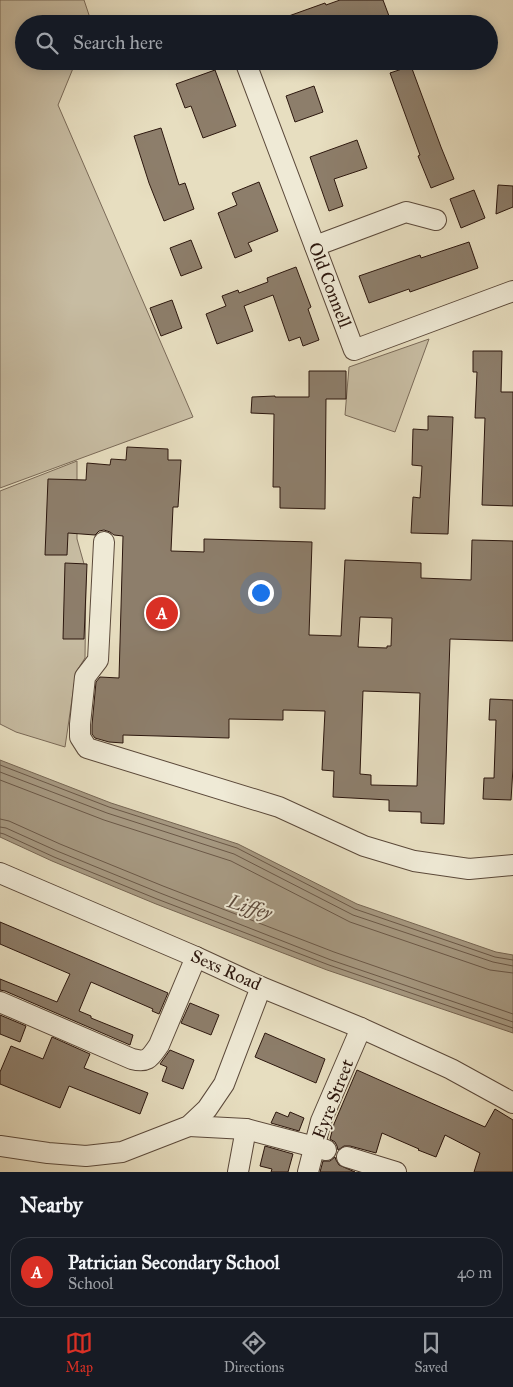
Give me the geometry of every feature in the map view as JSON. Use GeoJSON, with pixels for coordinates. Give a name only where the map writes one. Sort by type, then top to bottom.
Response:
{"type":"FeatureCollection","features":[{"type":"Feature","properties":{"kind":"street","name":"Old Connell"},"geometry":{"type":"LineString","coordinates":[[248,70],[354,350],[513,291]]}},
{"type":"Feature","properties":{"kind":"street"},"geometry":{"type":"LineString","coordinates":[[315,246],[406,212],[436,220]]}},
{"type":"Feature","properties":{"kind":"street"},"geometry":{"type":"LineString","coordinates":[[104,542],[98,660],[85,677],[80,724],[80,737],[87,748],[279,807],[364,846],[414,860],[470,869],[513,865]]}},
{"type":"Feature","properties":{"kind":"street","name":"Sexs Road"},"geometry":{"type":"LineString","coordinates":[[0,873],[361,1028],[451,1069],[513,1103]]}},
{"type":"Feature","properties":{"kind":"street"},"geometry":{"type":"LineString","coordinates":[[0,1002],[132,1059],[143,1061],[150,1058],[158,1045],[196,957]]}},
{"type":"Feature","properties":{"kind":"street"},"geometry":{"type":"LineString","coordinates":[[0,1146],[86,1156],[122,1152],[189,1126],[206,1110],[224,1084],[262,987]]}},
{"type":"Feature","properties":{"kind":"street","name":"Eyre Street"},"geometry":{"type":"LineString","coordinates":[[308,1172],[320,1149],[321,1121],[361,1028]]}},
{"type":"Feature","properties":{"kind":"street"},"geometry":{"type":"LineString","coordinates":[[189,1126],[246,1129],[320,1149]]}},
{"type":"Feature","properties":{"kind":"street"},"geometry":{"type":"LineString","coordinates":[[238,1172],[246,1129]]}},
{"type":"Feature","properties":{"kind":"street"},"geometry":{"type":"LineString","coordinates":[[348,1157],[396,1172]]}},
{"type":"Feature","properties":{"kind":"shaded area"},"geometry":{"type":"Polygon","coordinates":[[[0,0],[84,0],[89,15],[15,15],[15,70],[72,70],[58,105],[193,417],[0,488],[0,0]]]}},
{"type":"Feature","properties":{"kind":"shaded area"},"geometry":{"type":"Polygon","coordinates":[[[429,339],[395,432],[345,415],[349,367],[429,339]]]}},
{"type":"Feature","properties":{"kind":"shaded area"},"geometry":{"type":"Polygon","coordinates":[[[77,461],[77,539],[86,571],[85,658],[76,672],[65,747],[16,732],[0,724],[0,491],[77,461]]]}},
{"type":"Feature","properties":{"kind":"water","name":"Liffey"},"geometry":{"type":"Polygon","coordinates":[[[0,760],[111,803],[238,844],[357,904],[496,952],[513,955],[513,1033],[327,970],[156,904],[52,861],[0,837],[0,760]]]}},
{"type":"Feature","properties":{"kind":"building"},"geometry":{"type":"Polygon","coordinates":[[[340,0],[383,0],[389,15],[292,15],[325,3],[326,5],[340,0]]]}},
{"type":"Feature","properties":{"kind":"building"},"geometry":{"type":"Polygon","coordinates":[[[215,70],[236,126],[203,138],[191,106],[185,108],[176,84],[215,70]]]}},
{"type":"Feature","properties":{"kind":"building"},"geometry":{"type":"Polygon","coordinates":[[[399,70],[412,70],[454,179],[431,188],[390,73],[399,70]]]}},
{"type":"Feature","properties":{"kind":"building"},"geometry":{"type":"Polygon","coordinates":[[[314,86],[323,112],[295,122],[286,96],[314,86]]]}},
{"type":"Feature","properties":{"kind":"building"},"geometry":{"type":"Polygon","coordinates":[[[161,128],[179,185],[185,183],[194,209],[164,221],[134,136],[161,128]]]}},
{"type":"Feature","properties":{"kind":"building"},"geometry":{"type":"Polygon","coordinates":[[[357,140],[367,168],[334,179],[343,206],[329,211],[310,157],[357,140]]]}},
{"type":"Feature","properties":{"kind":"building"},"geometry":{"type":"Polygon","coordinates":[[[259,182],[278,231],[248,243],[252,251],[235,258],[218,213],[237,205],[232,193],[259,182]]]}},
{"type":"Feature","properties":{"kind":"building"},"geometry":{"type":"Polygon","coordinates":[[[498,185],[513,186],[513,207],[496,214],[498,185]]]}},
{"type":"Feature","properties":{"kind":"building"},"geometry":{"type":"Polygon","coordinates":[[[474,190],[485,218],[461,228],[450,199],[474,190]]]}},
{"type":"Feature","properties":{"kind":"building"},"geometry":{"type":"Polygon","coordinates":[[[191,240],[202,268],[181,276],[170,248],[191,240]]]}},
{"type":"Feature","properties":{"kind":"building"},"geometry":{"type":"Polygon","coordinates":[[[469,242],[478,268],[410,292],[409,289],[369,303],[359,276],[420,255],[421,258],[469,242]]]}},
{"type":"Feature","properties":{"kind":"building"},"geometry":{"type":"Polygon","coordinates":[[[296,267],[311,307],[308,309],[319,340],[303,346],[300,337],[289,341],[273,295],[244,306],[253,331],[217,344],[206,314],[226,306],[222,296],[238,290],[239,293],[268,282],[267,278],[296,267]]]}},
{"type":"Feature","properties":{"kind":"building"},"geometry":{"type":"Polygon","coordinates":[[[172,300],[182,328],[161,336],[150,308],[172,300]]]}},
{"type":"Feature","properties":{"kind":"building"},"geometry":{"type":"Polygon","coordinates":[[[473,351],[502,351],[501,392],[513,392],[513,506],[482,505],[485,418],[475,418],[477,372],[473,372],[473,351]]]}},
{"type":"Feature","properties":{"kind":"building"},"geometry":{"type":"Polygon","coordinates":[[[309,371],[346,371],[346,399],[326,399],[325,509],[280,508],[280,487],[273,487],[274,414],[251,413],[252,397],[309,397],[309,371]]]}},
{"type":"Feature","properties":{"kind":"building"},"geometry":{"type":"Polygon","coordinates":[[[428,416],[453,417],[448,534],[411,533],[413,497],[420,498],[422,466],[412,465],[413,429],[428,430],[428,416]]]}},
{"type":"Feature","properties":{"kind":"building"},"geometry":{"type":"Polygon","coordinates":[[[127,447],[168,449],[168,460],[181,460],[178,507],[173,507],[171,551],[204,552],[204,539],[312,542],[309,635],[341,636],[345,560],[421,563],[421,578],[471,580],[472,540],[513,541],[513,641],[450,639],[444,824],[421,823],[421,812],[389,811],[389,800],[333,797],[334,771],[322,770],[325,711],[283,710],[283,720],[229,719],[229,738],[123,735],[123,743],[95,738],[92,734],[92,725],[96,682],[100,677],[119,678],[123,536],[114,535],[104,530],[99,531],[95,535],[68,533],[67,555],[45,555],[48,479],[86,480],[87,463],[110,465],[111,459],[126,460],[127,447]],[[360,617],[358,647],[387,648],[387,646],[391,646],[392,618],[360,617]],[[363,691],[360,774],[371,775],[371,785],[417,786],[420,693],[363,691]]]}},
{"type":"Feature","properties":{"kind":"building"},"geometry":{"type":"Polygon","coordinates":[[[65,563],[87,564],[84,639],[63,639],[65,563]]]}},
{"type":"Feature","properties":{"kind":"building"},"geometry":{"type":"Polygon","coordinates":[[[490,699],[513,700],[511,800],[483,799],[484,778],[494,778],[496,720],[489,720],[490,699]]]}},
{"type":"Feature","properties":{"kind":"building"},"geometry":{"type":"Polygon","coordinates":[[[0,922],[168,993],[159,1014],[152,1011],[153,1009],[91,982],[79,1011],[91,1016],[91,1018],[133,1035],[130,1045],[0,990],[0,979],[57,1002],[70,974],[0,944],[0,922]]]}},
{"type":"Feature","properties":{"kind":"building"},"geometry":{"type":"Polygon","coordinates":[[[190,1003],[219,1015],[211,1035],[181,1023],[190,1003]]]}},
{"type":"Feature","properties":{"kind":"building"},"geometry":{"type":"Polygon","coordinates":[[[0,1015],[26,1026],[20,1042],[0,1034],[0,1015]]]}},
{"type":"Feature","properties":{"kind":"building"},"geometry":{"type":"Polygon","coordinates":[[[265,1033],[325,1059],[316,1083],[255,1057],[265,1033]]]}},
{"type":"Feature","properties":{"kind":"building"},"geometry":{"type":"Polygon","coordinates":[[[52,1037],[90,1054],[84,1068],[148,1093],[140,1114],[69,1086],[60,1108],[0,1084],[0,1072],[11,1046],[43,1059],[52,1037]]]}},
{"type":"Feature","properties":{"kind":"building"},"geometry":{"type":"Polygon","coordinates":[[[170,1050],[194,1060],[183,1089],[162,1081],[167,1067],[160,1064],[170,1050]]]}},
{"type":"Feature","properties":{"kind":"building"},"geometry":{"type":"Polygon","coordinates":[[[357,1070],[485,1127],[495,1109],[513,1120],[513,1172],[474,1172],[480,1153],[445,1135],[436,1157],[382,1133],[376,1153],[350,1146],[344,1146],[338,1150],[335,1142],[330,1139],[334,1124],[357,1070]]]}},
{"type":"Feature","properties":{"kind":"building"},"geometry":{"type":"Polygon","coordinates":[[[276,1112],[288,1117],[290,1112],[304,1118],[299,1131],[271,1123],[276,1112]]]}},
{"type":"Feature","properties":{"kind":"building"},"geometry":{"type":"Polygon","coordinates":[[[265,1146],[293,1154],[288,1172],[271,1172],[272,1169],[260,1166],[265,1146]]]}},
{"type":"Feature","properties":{"kind":"building"},"geometry":{"type":"Polygon","coordinates":[[[335,1157],[339,1165],[355,1172],[320,1172],[323,1161],[330,1161],[335,1157]]]}},
{"type":"Feature","properties":{"kind":"place","name":"Patrician Secondary School"},"geometry":{"type":"Point","coordinates":[162,613]}}]}
